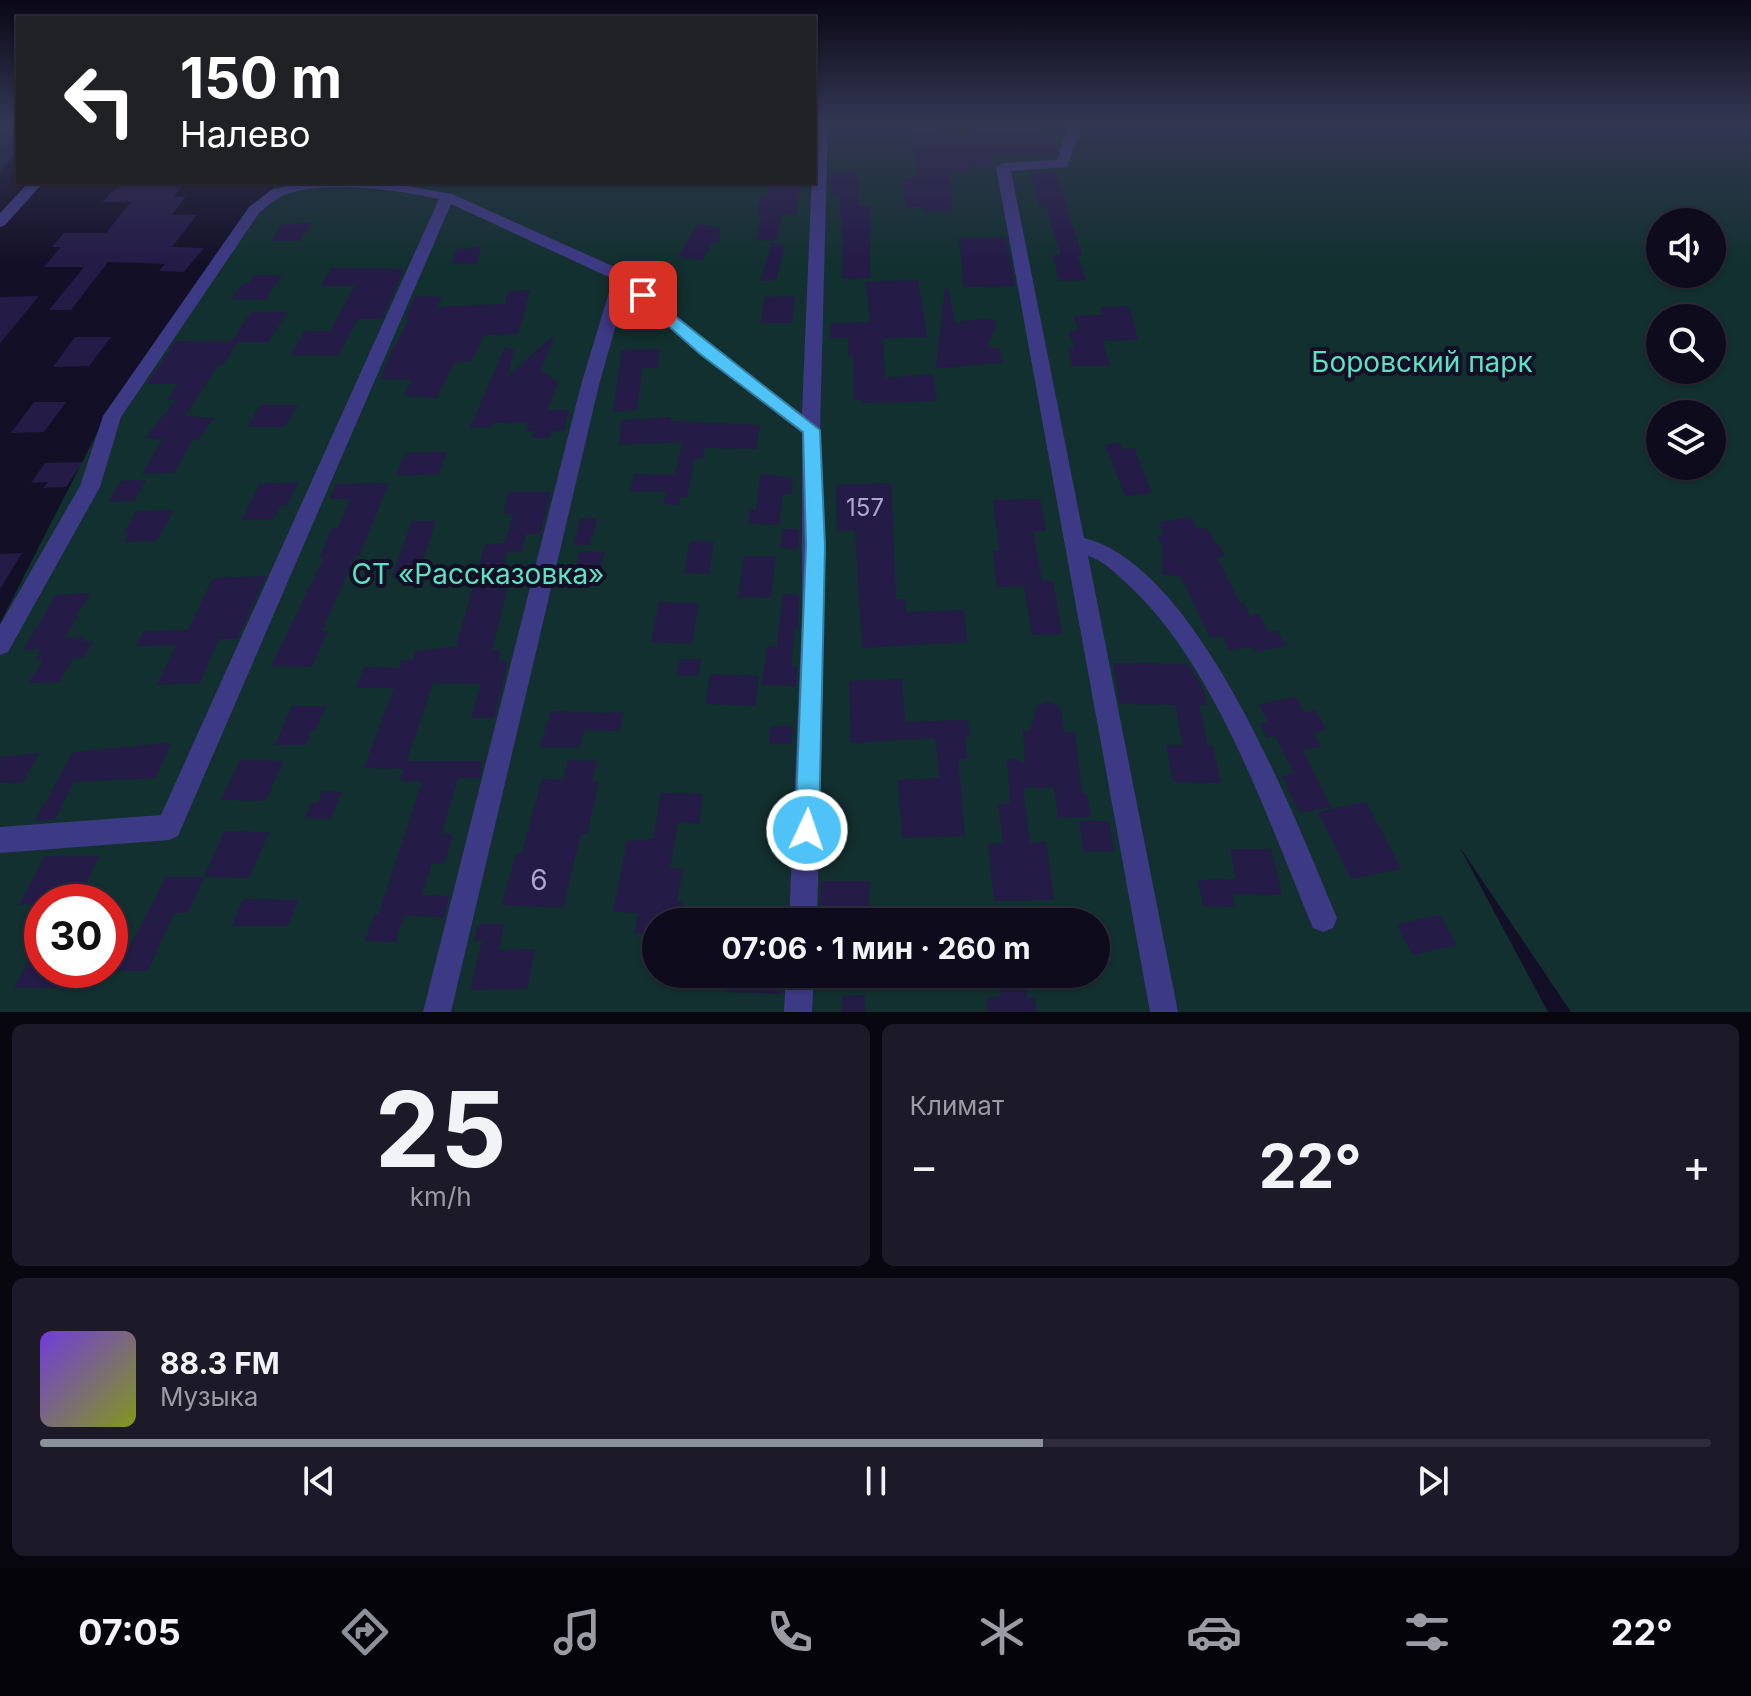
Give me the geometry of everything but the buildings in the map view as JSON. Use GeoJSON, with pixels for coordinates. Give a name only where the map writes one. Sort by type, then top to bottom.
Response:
{"type":"FeatureCollection","features":[{"type":"Feature","properties":{"kind":"street"},"geometry":{"type":"LineString","coordinates":[[804,908],[813,707],[815,546],[811,430],[819,170]]}},
{"type":"Feature","properties":{"kind":"street"},"geometry":{"type":"LineString","coordinates":[[1004,170],[1164,1012]]}},
{"type":"Feature","properties":{"kind":"street"},"geometry":{"type":"LineString","coordinates":[[0,222],[35,184]]}},
{"type":"Feature","properties":{"kind":"street"},"geometry":{"type":"LineString","coordinates":[[0,645],[90,487],[112,416],[254,210],[271,196],[295,188],[369,185],[424,190],[447,197],[622,277],[706,350],[811,430]]}},
{"type":"Feature","properties":{"kind":"street"},"geometry":{"type":"LineString","coordinates":[[0,840],[169,827],[447,197]]}},
{"type":"Feature","properties":{"kind":"street"},"geometry":{"type":"LineString","coordinates":[[437,1012],[590,385],[622,277]]}},
{"type":"Feature","properties":{"kind":"street"},"geometry":{"type":"LineString","coordinates":[[1077,545],[1110,555],[1157,598],[1222,693],[1323,918]]}},
{"type":"Feature","properties":{"kind":"street"},"geometry":{"type":"LineString","coordinates":[[798,1012],[799,988]]}},
{"type":"Feature","properties":{"kind":"green space","name":"СТ «Рассказовка»"},"geometry":{"type":"Polygon","coordinates":[[[816,170],[1751,170],[1751,1012],[1571,1012],[1459,846],[1548,1012],[0,1012],[0,623],[101,425],[276,184],[816,184],[816,170]]]}},
{"type":"Feature","properties":{"kind":"route"},"geometry":{"type":"LineString","coordinates":[[643,295],[706,350],[811,430],[815,546],[813,707],[807,830]]}},
{"type":"Feature","properties":{"kind":"park label","name":"Боровский парк"},"geometry":{"type":"Point","coordinates":[1422,362]}}]}
